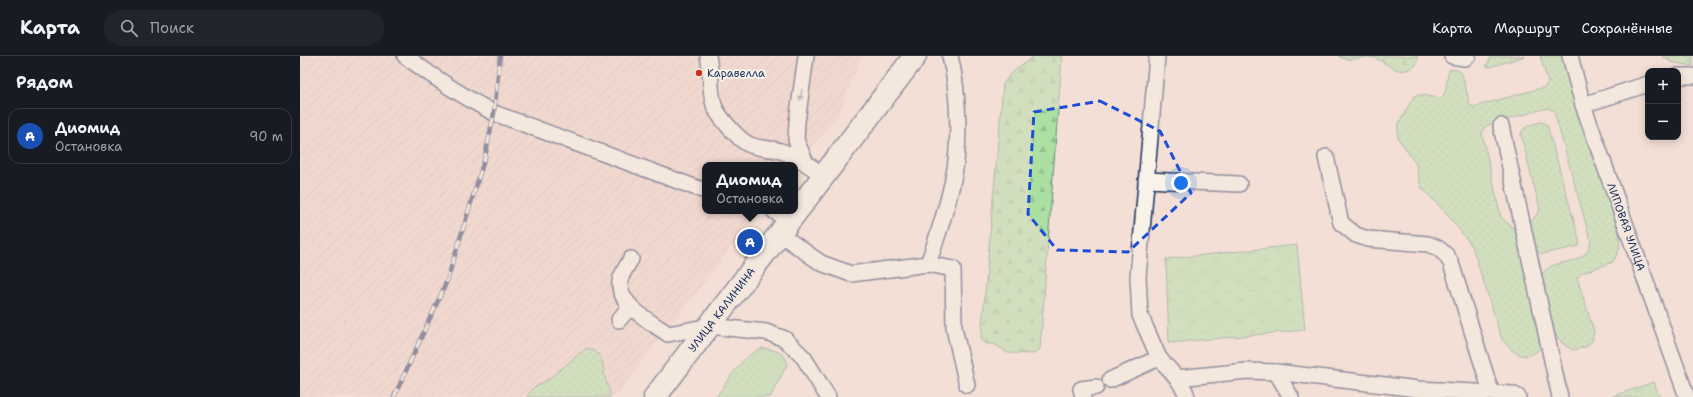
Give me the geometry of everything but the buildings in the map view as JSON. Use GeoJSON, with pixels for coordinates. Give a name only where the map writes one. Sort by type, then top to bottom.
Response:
{"type":"FeatureCollection","features":[{"type":"Feature","properties":{"kind":"main road","name":"УЛИЦА КАЛИНИНА"},"geometry":{"type":"LineString","coordinates":[[798,203],[823,176],[910,62]]}},
{"type":"Feature","properties":{"kind":"main road","name":"УЛИЦА КАЛИНИНА"},"geometry":{"type":"LineString","coordinates":[[655,397],[710,326],[781,222],[788,214]]}},
{"type":"Feature","properties":{"kind":"lane"},"geometry":{"type":"LineString","coordinates":[[405,56],[433,77],[464,97],[494,113],[702,190]]}},
{"type":"Feature","properties":{"kind":"lane"},"geometry":{"type":"LineString","coordinates":[[708,56],[711,69],[711,91],[714,106],[725,123],[748,144],[781,151],[805,161],[823,176]]}},
{"type":"Feature","properties":{"kind":"lane"},"geometry":{"type":"LineString","coordinates":[[805,161],[796,140],[806,56]]}},
{"type":"Feature","properties":{"kind":"lane"},"geometry":{"type":"LineString","coordinates":[[928,264],[952,184],[956,154],[957,122],[953,70],[950,56]]}},
{"type":"Feature","properties":{"kind":"lane"},"geometry":{"type":"LineString","coordinates":[[1157,56],[1138,277],[1140,315],[1159,358],[1176,378],[1188,397]]}},
{"type":"Feature","properties":{"kind":"lane"},"geometry":{"type":"LineString","coordinates":[[1452,56],[1466,58],[1468,56]]}},
{"type":"Feature","properties":{"kind":"lane","name":"ЛИПОВАЯ УЛИЦА"},"geometry":{"type":"LineString","coordinates":[[1570,56],[1584,105],[1687,397]]}},
{"type":"Feature","properties":{"kind":"lane"},"geometry":{"type":"LineString","coordinates":[[1681,76],[1693,76]]}},
{"type":"Feature","properties":{"kind":"lane"},"geometry":{"type":"LineString","coordinates":[[1584,105],[1645,85]]}},
{"type":"Feature","properties":{"kind":"lane"},"geometry":{"type":"LineString","coordinates":[[1501,126],[1560,397]]}},
{"type":"Feature","properties":{"kind":"lane"},"geometry":{"type":"LineString","coordinates":[[1326,157],[1341,223],[1356,235],[1368,239],[1428,244],[1438,248],[1446,255],[1451,263],[1491,392]]}},
{"type":"Feature","properties":{"kind":"lane"},"geometry":{"type":"LineString","coordinates":[[1146,180],[1239,184]]}},
{"type":"Feature","properties":{"kind":"lane"},"geometry":{"type":"LineString","coordinates":[[781,222],[821,263],[851,274],[928,264],[953,269],[954,328],[967,385]]}},
{"type":"Feature","properties":{"kind":"lane"},"geometry":{"type":"LineString","coordinates":[[631,259],[621,276],[621,292],[630,306],[640,315],[668,334],[710,326],[766,332],[785,339],[804,358],[828,397]]}},
{"type":"Feature","properties":{"kind":"lane"},"geometry":{"type":"LineString","coordinates":[[620,320],[630,306]]}},
{"type":"Feature","properties":{"kind":"lane"},"geometry":{"type":"LineString","coordinates":[[1110,380],[1159,358]]}},
{"type":"Feature","properties":{"kind":"lane"},"geometry":{"type":"LineString","coordinates":[[1176,378],[1248,371],[1276,372],[1418,389],[1512,394],[1518,397]]}},
{"type":"Feature","properties":{"kind":"lane"},"geometry":{"type":"LineString","coordinates":[[1276,372],[1291,397]]}},
{"type":"Feature","properties":{"kind":"lane"},"geometry":{"type":"LineString","coordinates":[[1083,397],[1081,389],[1096,387]]}},
{"type":"Feature","properties":{"kind":"highlighted area"},"geometry":{"type":"Polygon","coordinates":[[[1100,101],[1160,131],[1191,193],[1128,252],[1057,250],[1028,214],[1034,112],[1100,101]]]}},
{"type":"Feature","properties":{"kind":"shaded area"},"geometry":{"type":"Polygon","coordinates":[[[300,56],[862,56],[839,114],[798,163],[798,162],[702,162],[702,214],[757,214],[615,397],[300,397],[300,56]]]}},
{"type":"Feature","properties":{"kind":"green space"},"geometry":{"type":"Polygon","coordinates":[[[1034,56],[1062,56],[1040,349],[1034,354],[1008,353],[994,344],[986,344],[981,339],[1003,85],[1012,72],[1034,56]]]}},
{"type":"Feature","properties":{"kind":"green space"},"geometry":{"type":"Polygon","coordinates":[[[1338,56],[1417,56],[1418,58],[1416,65],[1409,69],[1398,70],[1371,57],[1346,59],[1338,56]]]}},
{"type":"Feature","properties":{"kind":"green space"},"geometry":{"type":"Polygon","coordinates":[[[1492,56],[1525,56],[1490,67],[1486,66],[1492,56]]]}},
{"type":"Feature","properties":{"kind":"green space"},"geometry":{"type":"Polygon","coordinates":[[[1540,56],[1563,56],[1576,106],[1619,233],[1620,248],[1613,262],[1582,273],[1577,278],[1594,331],[1592,341],[1586,347],[1573,350],[1562,343],[1555,334],[1541,276],[1546,270],[1553,266],[1575,260],[1582,256],[1588,251],[1591,242],[1553,110],[1547,108],[1488,125],[1484,128],[1482,134],[1501,217],[1517,231],[1541,347],[1536,352],[1525,356],[1520,355],[1510,349],[1502,339],[1472,246],[1446,213],[1421,187],[1416,164],[1398,138],[1398,125],[1414,96],[1420,95],[1441,98],[1446,88],[1450,69],[1458,70],[1462,74],[1470,105],[1473,107],[1545,87],[1548,82],[1540,56]]]}},
{"type":"Feature","properties":{"kind":"green space"},"geometry":{"type":"Polygon","coordinates":[[[1662,56],[1693,56],[1693,66],[1671,62],[1662,56]]]}},
{"type":"Feature","properties":{"kind":"green space"},"geometry":{"type":"Polygon","coordinates":[[[1540,122],[1547,125],[1579,239],[1579,245],[1576,247],[1542,254],[1536,250],[1532,236],[1530,223],[1540,209],[1521,135],[1525,127],[1540,122]]]}},
{"type":"Feature","properties":{"kind":"green space"},"geometry":{"type":"Polygon","coordinates":[[[1297,245],[1305,330],[1169,343],[1166,259],[1297,245]]]}},
{"type":"Feature","properties":{"kind":"green space"},"geometry":{"type":"Polygon","coordinates":[[[586,348],[597,353],[602,360],[610,397],[527,397],[533,388],[549,379],[586,348]]]}},
{"type":"Feature","properties":{"kind":"green space"},"geometry":{"type":"Polygon","coordinates":[[[763,348],[782,354],[785,357],[787,365],[770,397],[716,397],[742,362],[755,351],[763,348]]]}},
{"type":"Feature","properties":{"kind":"green space"},"geometry":{"type":"Polygon","coordinates":[[[1654,382],[1659,397],[1613,397],[1613,396],[1654,382]]]}},
{"type":"Feature","properties":{"kind":"railway"},"geometry":{"type":"LineString","coordinates":[[394,397],[447,281],[485,157],[494,113],[500,56]]}},
{"type":"Feature","properties":{"kind":"place","name":"Каравелла"},"geometry":{"type":"Point","coordinates":[699,73]}},
{"type":"Feature","properties":{"kind":"place","name":"Диомид"},"geometry":{"type":"Point","coordinates":[750,242]}}]}
